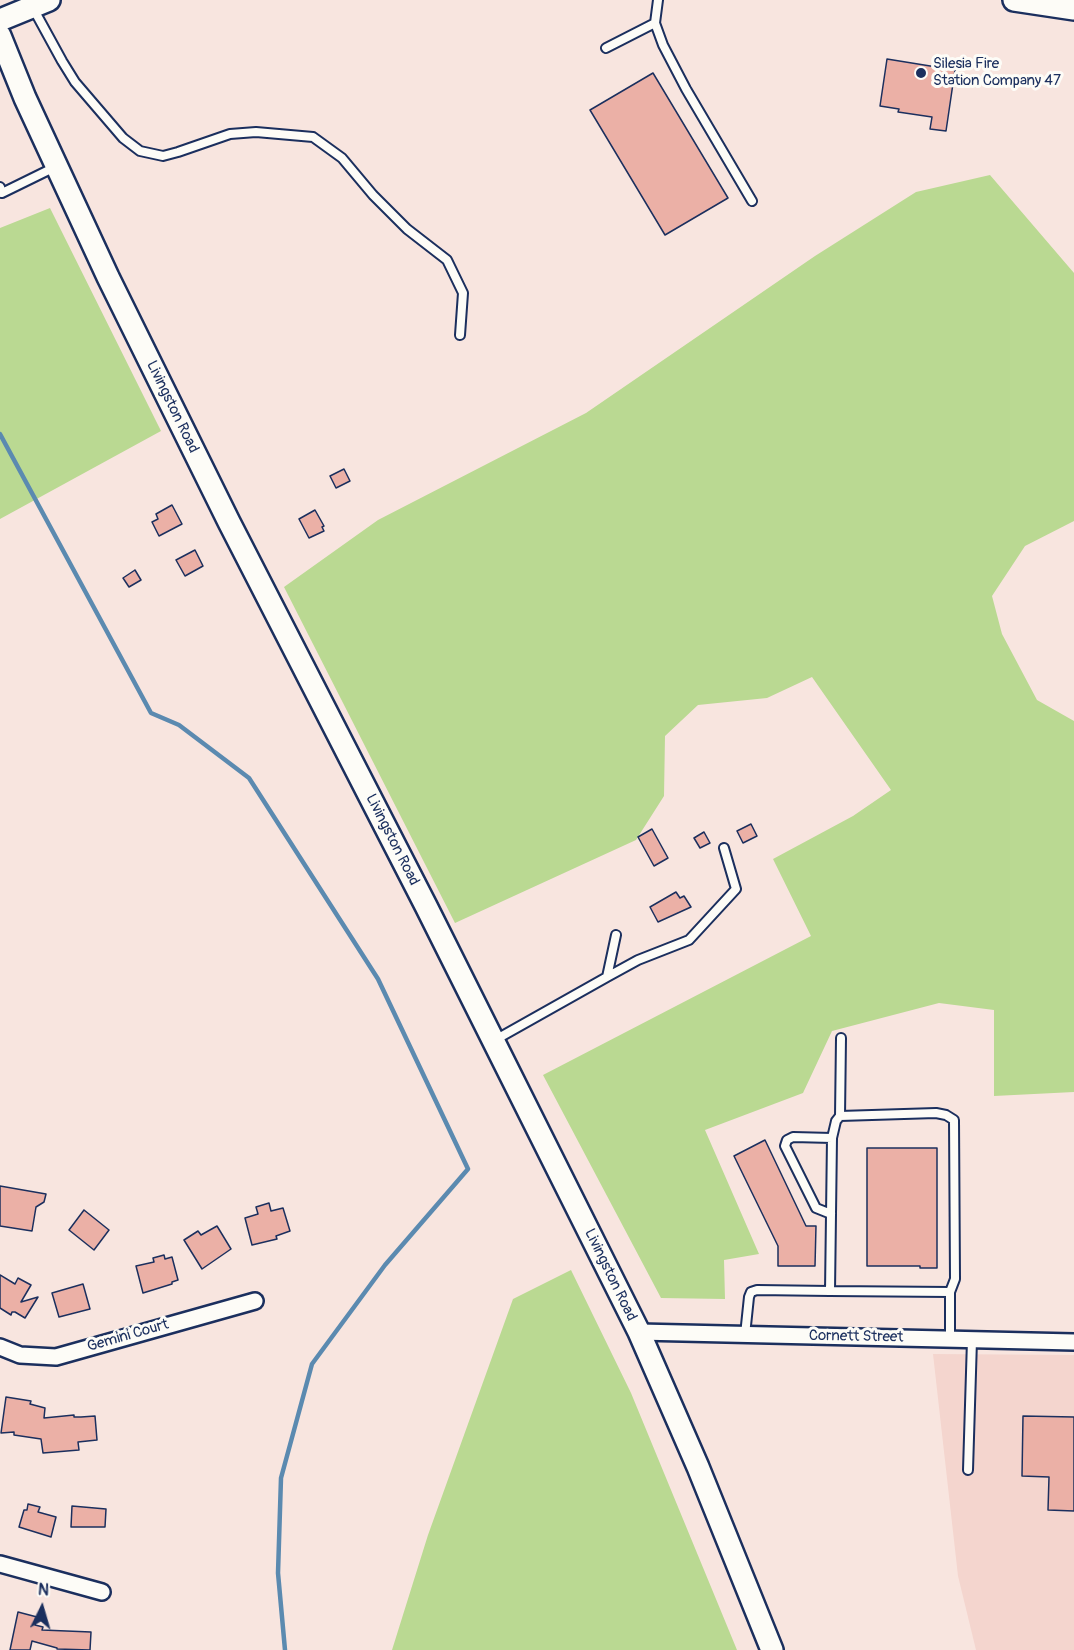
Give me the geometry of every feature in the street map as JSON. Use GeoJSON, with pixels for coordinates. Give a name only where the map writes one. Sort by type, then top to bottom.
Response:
{"type":"FeatureCollection","features":[{"type":"Feature","properties":{"kind":"main road"},"geometry":{"type":"LineString","coordinates":[[1014,0],[1074,9]]}},
{"type":"Feature","properties":{"kind":"main road"},"geometry":{"type":"LineString","coordinates":[[0,20],[41,3]]}},
{"type":"Feature","properties":{"kind":"main road","name":"Livingston Road"},"geometry":{"type":"LineString","coordinates":[[0,36],[108,277],[229,522],[494,1041],[639,1332],[698,1467],[772,1650]]}},
{"type":"Feature","properties":{"kind":"main road"},"geometry":{"type":"LineString","coordinates":[[0,78],[26,98]]}},
{"type":"Feature","properties":{"kind":"street","name":"Gemini Court"},"geometry":{"type":"LineString","coordinates":[[0,1347],[20,1355],[56,1357],[255,1301]]}},
{"type":"Feature","properties":{"kind":"street","name":"Cornett Street"},"geometry":{"type":"LineString","coordinates":[[639,1332],[1074,1342]]}},
{"type":"Feature","properties":{"kind":"street"},"geometry":{"type":"LineString","coordinates":[[0,1564],[102,1592]]}},
{"type":"Feature","properties":{"kind":"lane"},"geometry":{"type":"LineString","coordinates":[[658,0],[654,23],[663,45],[686,89],[752,201]]}},
{"type":"Feature","properties":{"kind":"lane"},"geometry":{"type":"LineString","coordinates":[[41,3],[62,61],[75,82],[123,138],[140,151],[162,156],[230,134],[256,132],[314,137],[342,158],[373,195],[407,229],[447,260],[463,293],[460,335]]}},
{"type":"Feature","properties":{"kind":"lane"},"geometry":{"type":"LineString","coordinates":[[606,48],[654,23]]}},
{"type":"Feature","properties":{"kind":"lane"},"geometry":{"type":"LineString","coordinates":[[1,191],[57,166]]}},
{"type":"Feature","properties":{"kind":"lane"},"geometry":{"type":"LineString","coordinates":[[494,1041],[638,960],[689,940],[736,889],[724,848]]}},
{"type":"Feature","properties":{"kind":"lane"},"geometry":{"type":"LineString","coordinates":[[607,977],[616,935]]}},
{"type":"Feature","properties":{"kind":"lane"},"geometry":{"type":"LineString","coordinates":[[830,1291],[832,1138],[836,1121],[840,1116],[841,1038]]}},
{"type":"Feature","properties":{"kind":"lane"},"geometry":{"type":"LineString","coordinates":[[840,1116],[936,1113],[954,1120],[955,1280],[950,1292],[950,1339]]}},
{"type":"Feature","properties":{"kind":"lane"},"geometry":{"type":"LineString","coordinates":[[831,1214],[816,1208],[785,1146],[787,1140],[793,1137],[832,1138]]}},
{"type":"Feature","properties":{"kind":"lane"},"geometry":{"type":"LineString","coordinates":[[745,1335],[749,1297],[757,1290],[950,1292]]}},
{"type":"Feature","properties":{"kind":"lane"},"geometry":{"type":"LineString","coordinates":[[968,1470],[972,1340]]}},
{"type":"Feature","properties":{"kind":"shaded area"},"geometry":{"type":"Polygon","coordinates":[[[933,1354],[1074,1355],[1074,1650],[976,1650],[958,1576],[933,1354]]]}},
{"type":"Feature","properties":{"kind":"green space"},"geometry":{"type":"Polygon","coordinates":[[[990,175],[1074,273],[1074,521],[1025,546],[992,596],[1002,634],[1037,700],[1074,721],[1074,1092],[994,1096],[994,1010],[939,1003],[832,1031],[803,1093],[705,1130],[759,1254],[724,1260],[725,1299],[661,1298],[543,1075],[811,936],[773,859],[853,816],[891,790],[812,677],[767,698],[698,705],[665,736],[664,796],[636,840],[455,923],[284,587],[378,520],[586,413],[815,256],[916,192],[990,175]]]}},
{"type":"Feature","properties":{"kind":"green space"},"geometry":{"type":"Polygon","coordinates":[[[50,208],[161,431],[0,519],[0,228],[50,208]]]}},
{"type":"Feature","properties":{"kind":"green space"},"geometry":{"type":"Polygon","coordinates":[[[571,1270],[631,1393],[737,1650],[392,1650],[428,1535],[513,1299],[571,1270]]]}},
{"type":"Feature","properties":{"kind":"building"},"geometry":{"type":"Polygon","coordinates":[[[887,59],[955,70],[946,131],[930,129],[932,117],[898,112],[899,109],[880,106],[887,59]]]}},
{"type":"Feature","properties":{"kind":"building"},"geometry":{"type":"Polygon","coordinates":[[[653,73],[728,198],[665,235],[590,110],[653,73]]]}},
{"type":"Feature","properties":{"kind":"building"},"geometry":{"type":"Polygon","coordinates":[[[344,469],[350,481],[336,488],[330,476],[344,469]]]}},
{"type":"Feature","properties":{"kind":"building"},"geometry":{"type":"Polygon","coordinates":[[[172,505],[182,524],[159,536],[152,522],[158,519],[156,514],[172,505]]]}},
{"type":"Feature","properties":{"kind":"building"},"geometry":{"type":"Polygon","coordinates":[[[315,510],[324,526],[322,527],[324,531],[309,538],[299,519],[315,510]]]}},
{"type":"Feature","properties":{"kind":"building"},"geometry":{"type":"Polygon","coordinates":[[[195,550],[203,566],[185,576],[176,560],[195,550]]]}},
{"type":"Feature","properties":{"kind":"building"},"geometry":{"type":"Polygon","coordinates":[[[135,570],[141,580],[129,587],[123,578],[135,570]]]}},
{"type":"Feature","properties":{"kind":"building"},"geometry":{"type":"Polygon","coordinates":[[[751,824],[757,836],[743,843],[737,831],[751,824]]]}},
{"type":"Feature","properties":{"kind":"building"},"geometry":{"type":"Polygon","coordinates":[[[652,829],[668,858],[654,866],[638,837],[652,829]]]}},
{"type":"Feature","properties":{"kind":"building"},"geometry":{"type":"Polygon","coordinates":[[[704,832],[710,843],[700,848],[694,838],[704,832]]]}},
{"type":"Feature","properties":{"kind":"building"},"geometry":{"type":"Polygon","coordinates":[[[676,892],[680,898],[684,896],[691,907],[658,922],[650,907],[676,892]]]}},
{"type":"Feature","properties":{"kind":"building"},"geometry":{"type":"Polygon","coordinates":[[[765,1140],[806,1226],[816,1226],[815,1266],[778,1266],[778,1246],[734,1156],[765,1140]]]}},
{"type":"Feature","properties":{"kind":"building"},"geometry":{"type":"Polygon","coordinates":[[[867,1148],[937,1148],[937,1268],[867,1266],[867,1148]]]}},
{"type":"Feature","properties":{"kind":"building"},"geometry":{"type":"Polygon","coordinates":[[[0,1186],[46,1194],[44,1202],[36,1207],[32,1231],[0,1226],[0,1186]]]}},
{"type":"Feature","properties":{"kind":"building"},"geometry":{"type":"Polygon","coordinates":[[[269,1203],[271,1211],[283,1208],[290,1231],[276,1236],[277,1239],[252,1245],[245,1218],[258,1214],[256,1207],[269,1203]]]}},
{"type":"Feature","properties":{"kind":"building"},"geometry":{"type":"Polygon","coordinates":[[[84,1210],[109,1230],[94,1250],[69,1230],[84,1210]]]}},
{"type":"Feature","properties":{"kind":"building"},"geometry":{"type":"Polygon","coordinates":[[[217,1226],[231,1249],[202,1269],[184,1240],[198,1231],[201,1235],[217,1226]]]}},
{"type":"Feature","properties":{"kind":"building"},"geometry":{"type":"Polygon","coordinates":[[[164,1255],[165,1259],[172,1257],[178,1280],[143,1293],[136,1266],[154,1262],[153,1258],[164,1255]]]}},
{"type":"Feature","properties":{"kind":"building"},"geometry":{"type":"Polygon","coordinates":[[[0,1275],[15,1284],[18,1278],[31,1285],[21,1302],[38,1297],[25,1318],[15,1312],[11,1315],[0,1308],[0,1275]]]}},
{"type":"Feature","properties":{"kind":"building"},"geometry":{"type":"Polygon","coordinates":[[[83,1284],[90,1309],[59,1317],[52,1293],[83,1284]]]}},
{"type":"Feature","properties":{"kind":"building"},"geometry":{"type":"Polygon","coordinates":[[[6,1397],[31,1401],[30,1404],[45,1408],[44,1418],[74,1415],[74,1417],[95,1416],[97,1440],[78,1442],[79,1450],[43,1453],[41,1439],[14,1435],[14,1432],[1,1433],[6,1397]]]}},
{"type":"Feature","properties":{"kind":"building"},"geometry":{"type":"Polygon","coordinates":[[[1023,1416],[1074,1417],[1074,1511],[1048,1510],[1049,1477],[1022,1476],[1023,1416]]]}},
{"type":"Feature","properties":{"kind":"building"},"geometry":{"type":"Polygon","coordinates":[[[28,1504],[40,1507],[38,1512],[56,1517],[51,1537],[19,1527],[28,1504]]]}},
{"type":"Feature","properties":{"kind":"building"},"geometry":{"type":"Polygon","coordinates":[[[72,1506],[106,1509],[105,1527],[71,1527],[72,1506]]]}},
{"type":"Feature","properties":{"kind":"building"},"geometry":{"type":"Polygon","coordinates":[[[18,1612],[37,1617],[35,1625],[43,1627],[42,1630],[91,1632],[90,1650],[57,1649],[32,1641],[30,1650],[10,1650],[18,1612]]]}},
{"type":"Feature","properties":{"kind":"waterway"},"geometry":{"type":"LineString","coordinates":[[0,434],[151,713],[179,725],[249,778],[378,979],[468,1169],[385,1265],[312,1364],[281,1478],[278,1573],[285,1650]]}},
{"type":"Feature","properties":{"kind":"place","name":"Silesia Fire Station Company 47"},"geometry":{"type":"Point","coordinates":[921,73]}}]}
